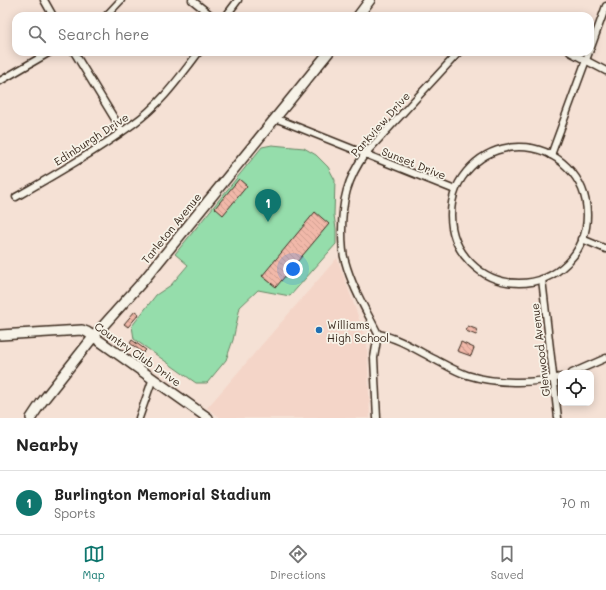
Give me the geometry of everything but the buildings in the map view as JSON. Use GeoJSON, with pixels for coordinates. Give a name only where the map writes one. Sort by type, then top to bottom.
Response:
{"type":"FeatureCollection","features":[{"type":"Feature","properties":{"kind":"street"},"geometry":{"type":"LineString","coordinates":[[44,0],[51,12]]}},
{"type":"Feature","properties":{"kind":"street"},"geometry":{"type":"LineString","coordinates":[[110,12],[121,0]]}},
{"type":"Feature","properties":{"kind":"street"},"geometry":{"type":"LineString","coordinates":[[192,0],[207,12]]}},
{"type":"Feature","properties":{"kind":"street"},"geometry":{"type":"LineString","coordinates":[[229,12],[238,0]]}},
{"type":"Feature","properties":{"kind":"street"},"geometry":{"type":"LineString","coordinates":[[361,12],[370,0]]}},
{"type":"Feature","properties":{"kind":"street"},"geometry":{"type":"LineString","coordinates":[[594,40],[606,6]]}},
{"type":"Feature","properties":{"kind":"street"},"geometry":{"type":"LineString","coordinates":[[0,81],[43,56]]}},
{"type":"Feature","properties":{"kind":"street"},"geometry":{"type":"LineString","coordinates":[[76,56],[122,131]]}},
{"type":"Feature","properties":{"kind":"street","name":"Edinburgh Drive"},"geometry":{"type":"LineString","coordinates":[[16,196],[112,140],[122,131],[134,124],[166,94],[196,56]]}},
{"type":"Feature","properties":{"kind":"street","name":"Tarleton Avenue"},"geometry":{"type":"LineString","coordinates":[[31,418],[41,403],[94,336],[144,280],[326,56]]}},
{"type":"Feature","properties":{"kind":"street","name":"Parkview Drive"},"geometry":{"type":"LineString","coordinates":[[378,334],[352,282],[345,261],[342,245],[342,214],[344,197],[356,167],[365,154],[455,56]]}},
{"type":"Feature","properties":{"kind":"street"},"geometry":{"type":"LineString","coordinates":[[578,56],[606,71]]}},
{"type":"Feature","properties":{"kind":"street"},"geometry":{"type":"LineString","coordinates":[[551,155],[588,56]]}},
{"type":"Feature","properties":{"kind":"street","name":"Sunset Drive"},"geometry":{"type":"LineString","coordinates":[[275,118],[455,190]]}},
{"type":"Feature","properties":{"kind":"street"},"geometry":{"type":"LineString","coordinates":[[518,147],[541,151],[551,155],[568,169],[578,182],[584,197],[587,218],[582,239],[576,252],[566,264],[555,273],[542,279],[520,283],[499,280],[488,276],[471,263],[459,247],[452,229],[452,203],[455,190],[460,180],[475,162],[495,151],[518,147]]}},
{"type":"Feature","properties":{"kind":"street"},"geometry":{"type":"LineString","coordinates":[[582,239],[606,249]]}},
{"type":"Feature","properties":{"kind":"street","name":"Glenwood Avenue"},"geometry":{"type":"LineString","coordinates":[[542,279],[558,418]]}},
{"type":"Feature","properties":{"kind":"street","name":"Country Club Drive"},"geometry":{"type":"LineString","coordinates":[[0,335],[82,330],[94,336],[208,418]]}},
{"type":"Feature","properties":{"kind":"street"},"geometry":{"type":"LineString","coordinates":[[377,418],[374,358],[378,334],[388,336],[404,343],[467,375],[514,382],[528,382],[558,377]]}},
{"type":"Feature","properties":{"kind":"street"},"geometry":{"type":"LineString","coordinates":[[579,370],[606,358]]}},
{"type":"Feature","properties":{"kind":"street"},"geometry":{"type":"LineString","coordinates":[[139,418],[153,378]]}},
{"type":"Feature","properties":{"kind":"shaded area","name":"Williams High School"},"geometry":{"type":"Polygon","coordinates":[[[337,258],[367,344],[370,418],[221,418],[207,408],[337,258]]]}},
{"type":"Feature","properties":{"kind":"green space"},"geometry":{"type":"Polygon","coordinates":[[[272,145],[304,148],[316,155],[328,167],[335,180],[334,215],[336,244],[290,296],[258,290],[240,307],[233,340],[226,360],[207,383],[196,383],[134,339],[132,326],[156,295],[171,285],[188,265],[175,254],[262,147],[272,145]]]}},
{"type":"Feature","properties":{"kind":"place","name":"Burlington Memorial Stadium"},"geometry":{"type":"Point","coordinates":[268,222]}},
{"type":"Feature","properties":{"kind":"place","name":"Williams High School"},"geometry":{"type":"Point","coordinates":[319,330]}}]}
